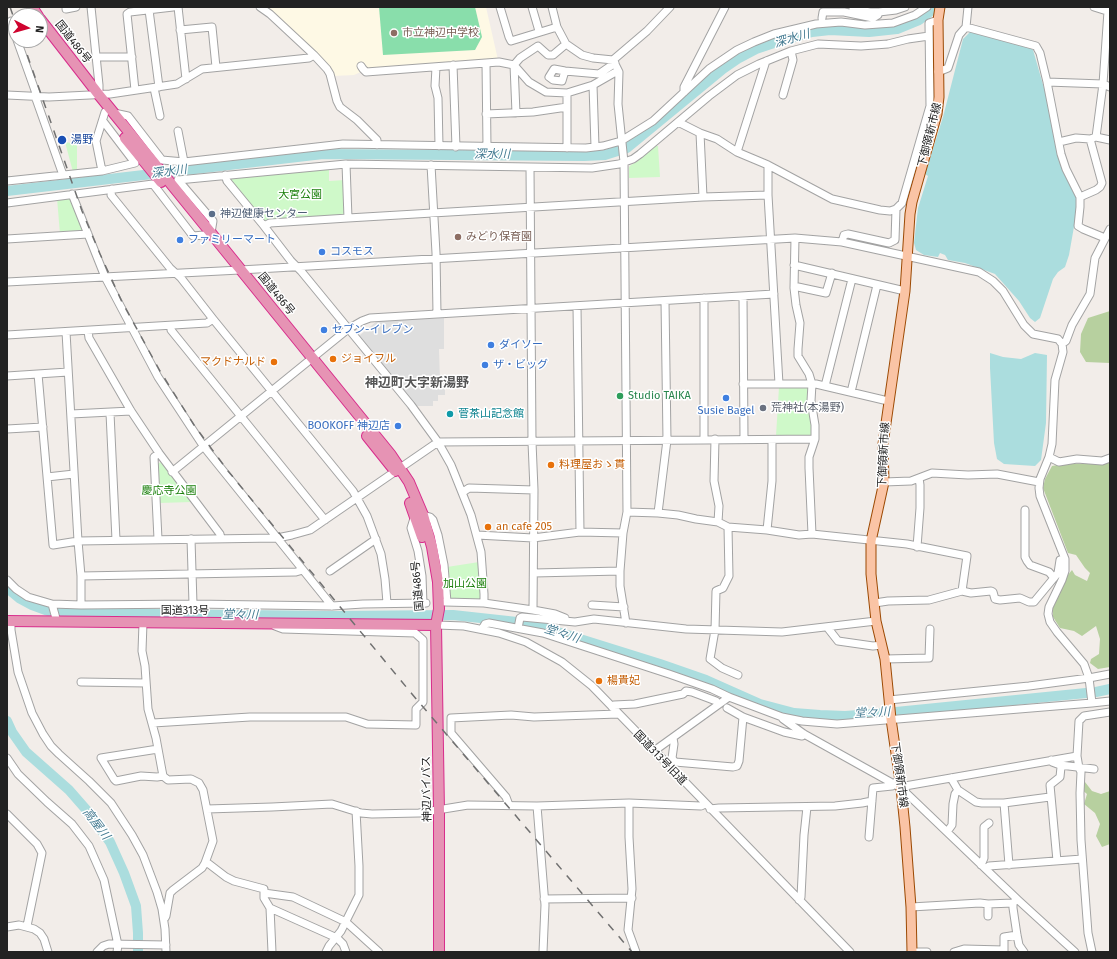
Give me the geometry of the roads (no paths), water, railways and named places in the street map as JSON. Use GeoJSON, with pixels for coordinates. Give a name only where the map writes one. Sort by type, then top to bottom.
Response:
{"type":"FeatureCollection","features":[{"type":"Feature","properties":{"kind":"highway","name":"国道486号"},"geometry":{"type":"LineString","coordinates":[[48,30],[95,95],[107,115],[164,180],[310,360],[391,454],[398,469],[409,482],[419,514],[432,547],[438,582],[432,613]]}},
{"type":"Feature","properties":{"kind":"highway","name":"国道486号"},"geometry":{"type":"LineString","coordinates":[[48,39],[95,95]]}},
{"type":"Feature","properties":{"kind":"highway","name":"国道313号"},"geometry":{"type":"LineString","coordinates":[[9,621],[57,619],[143,623],[268,623],[432,613]]}},
{"type":"Feature","properties":{"kind":"highway","name":"神辺バイパス"},"geometry":{"type":"LineString","coordinates":[[432,613],[439,811],[439,952]]}},
{"type":"Feature","properties":{"kind":"main road","name":"下御領新市線"},"geometry":{"type":"LineString","coordinates":[[912,952],[911,907],[885,659],[876,620],[871,574],[871,541],[884,482],[883,444],[905,291],[909,221],[912,202],[936,114],[939,97],[938,20],[940,8]]}},
{"type":"Feature","properties":{"kind":"street"},"geometry":{"type":"LineString","coordinates":[[66,9],[76,7]]}},
{"type":"Feature","properties":{"kind":"street"},"geometry":{"type":"LineString","coordinates":[[91,7],[99,85],[95,95]]}},
{"type":"Feature","properties":{"kind":"street"},"geometry":{"type":"LineString","coordinates":[[135,90],[127,14],[130,12],[173,7]]}},
{"type":"Feature","properties":{"kind":"street"},"geometry":{"type":"LineString","coordinates":[[178,7],[186,80]]}},
{"type":"Feature","properties":{"kind":"street"},"geometry":{"type":"LineString","coordinates":[[260,7],[270,14],[314,55],[330,74],[340,107],[357,120],[377,140],[377,145]]}},
{"type":"Feature","properties":{"kind":"street"},"geometry":{"type":"LineString","coordinates":[[500,7],[509,37],[512,41],[557,27]]}},
{"type":"Feature","properties":{"kind":"street"},"geometry":{"type":"LineString","coordinates":[[532,7],[539,32]]}},
{"type":"Feature","properties":{"kind":"street"},"geometry":{"type":"LineString","coordinates":[[552,7],[557,27],[566,44],[582,55],[614,62]]}},
{"type":"Feature","properties":{"kind":"street"},"geometry":{"type":"LineString","coordinates":[[565,70],[599,74],[647,31],[670,7]]}},
{"type":"Feature","properties":{"kind":"street"},"geometry":{"type":"LineString","coordinates":[[684,92],[684,87],[725,7]]}},
{"type":"Feature","properties":{"kind":"street"},"geometry":{"type":"LineString","coordinates":[[853,9],[879,12],[896,10],[905,7]]}},
{"type":"Feature","properties":{"kind":"street"},"geometry":{"type":"LineString","coordinates":[[107,115],[128,116],[162,160],[184,162],[343,144],[456,147],[595,147],[622,143],[653,121],[709,69],[737,50],[774,34],[807,26],[837,22],[865,25],[893,23],[915,15],[927,7]]}},
{"type":"Feature","properties":{"kind":"street"},"geometry":{"type":"LineString","coordinates":[[938,72],[948,68],[959,35],[966,27],[968,7]]}},
{"type":"Feature","properties":{"kind":"street"},"geometry":{"type":"LineString","coordinates":[[1080,197],[1096,190],[1102,183],[1093,138],[1106,86],[1109,11],[1094,7]]}},
{"type":"Feature","properties":{"kind":"street"},"geometry":{"type":"LineString","coordinates":[[150,10],[156,87],[160,116]]}},
{"type":"Feature","properties":{"kind":"street"},"geometry":{"type":"LineString","coordinates":[[807,26],[821,14],[844,12],[873,18],[878,15],[879,12]]}},
{"type":"Feature","properties":{"kind":"street"},"geometry":{"type":"LineString","coordinates":[[821,14],[836,20],[837,22]]}},
{"type":"Feature","properties":{"kind":"street"},"geometry":{"type":"LineString","coordinates":[[678,122],[700,133],[717,139],[737,152],[768,165],[832,199],[880,210],[890,211],[896,209],[902,203],[930,106],[929,23],[938,20]]}},
{"type":"Feature","properties":{"kind":"street"},"geometry":{"type":"LineString","coordinates":[[180,30],[212,26],[216,67]]}},
{"type":"Feature","properties":{"kind":"street"},"geometry":{"type":"LineString","coordinates":[[966,27],[1036,46],[1040,53],[1047,82],[1061,154],[1066,169],[1080,197],[1078,226],[1105,238]]}},
{"type":"Feature","properties":{"kind":"street"},"geometry":{"type":"LineString","coordinates":[[624,159],[633,159],[737,75],[766,61],[792,51],[818,44],[872,45],[929,36]]}},
{"type":"Feature","properties":{"kind":"street"},"geometry":{"type":"LineString","coordinates":[[516,113],[514,65],[520,58],[538,46],[548,55],[552,55],[566,44]]}},
{"type":"Feature","properties":{"kind":"street"},"geometry":{"type":"LineString","coordinates":[[21,48],[63,175]]}},
{"type":"Feature","properties":{"kind":"street"},"geometry":{"type":"LineString","coordinates":[[783,95],[793,60],[792,51]]}},
{"type":"Feature","properties":{"kind":"street"},"geometry":{"type":"LineString","coordinates":[[7,95],[95,95],[135,90],[177,84],[186,80],[202,69],[309,58],[314,55]]}},
{"type":"Feature","properties":{"kind":"street"},"geometry":{"type":"LineString","coordinates":[[96,58],[132,57]]}},
{"type":"Feature","properties":{"kind":"street"},"geometry":{"type":"LineString","coordinates":[[737,152],[766,61]]}},
{"type":"Feature","properties":{"kind":"street"},"geometry":{"type":"LineString","coordinates":[[362,66],[366,72],[499,62],[514,65],[529,82],[546,92],[567,93],[593,85],[614,73],[619,72]]}},
{"type":"Feature","properties":{"kind":"street"},"geometry":{"type":"LineString","coordinates":[[614,62],[619,72],[618,104],[624,159],[626,248],[625,302],[627,512],[623,533],[620,571],[620,586],[626,622]]}},
{"type":"Feature","properties":{"kind":"street"},"geometry":{"type":"LineString","coordinates":[[486,63],[487,147]]}},
{"type":"Feature","properties":{"kind":"street"},"geometry":{"type":"LineString","coordinates":[[453,65],[456,147]]}},
{"type":"Feature","properties":{"kind":"street"},"geometry":{"type":"LineString","coordinates":[[436,67],[435,86],[438,98],[439,146]]}},
{"type":"Feature","properties":{"kind":"street"},"geometry":{"type":"LineString","coordinates":[[1047,82],[1106,86]]}},
{"type":"Feature","properties":{"kind":"street"},"geometry":{"type":"LineString","coordinates":[[593,85],[595,147]]}},
{"type":"Feature","properties":{"kind":"street"},"geometry":{"type":"LineString","coordinates":[[567,93],[567,148]]}},
{"type":"Feature","properties":{"kind":"street"},"geometry":{"type":"LineString","coordinates":[[486,114],[533,112],[567,107]]}},
{"type":"Feature","properties":{"kind":"street"},"geometry":{"type":"LineString","coordinates":[[7,181],[102,171],[135,163],[107,115]]}},
{"type":"Feature","properties":{"kind":"street"},"geometry":{"type":"LineString","coordinates":[[102,171],[96,141],[107,115]]}},
{"type":"Feature","properties":{"kind":"street"},"geometry":{"type":"LineString","coordinates":[[178,131],[184,162]]}},
{"type":"Feature","properties":{"kind":"street"},"geometry":{"type":"LineString","coordinates":[[700,133],[703,197]]}},
{"type":"Feature","properties":{"kind":"street"},"geometry":{"type":"LineString","coordinates":[[1059,142],[1076,138],[1110,140]]}},
{"type":"Feature","properties":{"kind":"street"},"geometry":{"type":"LineString","coordinates":[[7,202],[153,184],[193,236],[207,234],[213,221],[178,180],[346,164],[592,168],[620,164],[624,159]]}},
{"type":"Feature","properties":{"kind":"street"},"geometry":{"type":"LineString","coordinates":[[346,164],[348,218]]}},
{"type":"Feature","properties":{"kind":"street"},"geometry":{"type":"LineString","coordinates":[[431,165],[436,259],[436,314]]}},
{"type":"Feature","properties":{"kind":"street"},"geometry":{"type":"LineString","coordinates":[[768,165],[768,195],[779,384]]}},
{"type":"Feature","properties":{"kind":"street"},"geometry":{"type":"LineString","coordinates":[[530,167],[532,442],[534,490],[533,610]]}},
{"type":"Feature","properties":{"kind":"street"},"geometry":{"type":"LineString","coordinates":[[226,176],[227,181],[411,405],[438,442],[451,465],[463,492],[477,535],[481,552],[484,603]]}},
{"type":"Feature","properties":{"kind":"street"},"geometry":{"type":"LineString","coordinates":[[112,189],[111,195],[170,268],[182,278],[213,320],[353,491],[367,516],[381,554],[387,603]]}},
{"type":"Feature","properties":{"kind":"street"},"geometry":{"type":"LineString","coordinates":[[72,194],[106,277],[131,328],[158,377],[204,447],[332,606]]}},
{"type":"Feature","properties":{"kind":"street"},"geometry":{"type":"LineString","coordinates":[[264,226],[270,223],[348,218],[625,203],[703,197],[768,195]]}},
{"type":"Feature","properties":{"kind":"street"},"geometry":{"type":"LineString","coordinates":[[842,242],[844,235],[848,234],[889,243],[895,240],[896,209]]}},
{"type":"Feature","properties":{"kind":"street"},"geometry":{"type":"LineString","coordinates":[[1062,344],[1066,341],[1072,325],[1090,294],[1095,258],[1110,229]]}},
{"type":"Feature","properties":{"kind":"street"},"geometry":{"type":"LineString","coordinates":[[7,239],[88,234]]}},
{"type":"Feature","properties":{"kind":"street"},"geometry":{"type":"LineString","coordinates":[[795,238],[794,288],[800,323],[798,356],[809,374],[812,384],[811,401],[815,425],[815,439],[809,457],[812,534]]}},
{"type":"Feature","properties":{"kind":"street"},"geometry":{"type":"LineString","coordinates":[[7,282],[531,254],[795,238],[842,242],[979,272],[993,281],[1003,291],[1024,325],[1033,334],[1058,339],[1062,344],[1063,352],[1056,380],[1052,444],[1049,457],[1039,482],[1040,496],[1065,559],[1065,570],[1062,580],[1049,607],[1048,614],[1050,622],[1057,632],[1084,664],[1089,678],[1092,701]]}},
{"type":"Feature","properties":{"kind":"street"},"geometry":{"type":"LineString","coordinates":[[794,265],[905,291]]}},
{"type":"Feature","properties":{"kind":"street"},"geometry":{"type":"LineString","coordinates":[[794,288],[798,287],[826,293],[832,274]]}},
{"type":"Feature","properties":{"kind":"street"},"geometry":{"type":"LineString","coordinates":[[825,386],[852,279]]}},
{"type":"Feature","properties":{"kind":"street"},"geometry":{"type":"LineString","coordinates":[[851,392],[877,285]]}},
{"type":"Feature","properties":{"kind":"street"},"geometry":{"type":"LineString","coordinates":[[172,472],[242,417],[348,329],[362,320],[370,318],[774,294]]}},
{"type":"Feature","properties":{"kind":"street"},"geometry":{"type":"LineString","coordinates":[[743,296],[744,439]]}},
{"type":"Feature","properties":{"kind":"street"},"geometry":{"type":"LineString","coordinates":[[704,298],[704,440]]}},
{"type":"Feature","properties":{"kind":"street"},"geometry":{"type":"LineString","coordinates":[[658,513],[666,440],[665,301]]}},
{"type":"Feature","properties":{"kind":"street"},"geometry":{"type":"LineString","coordinates":[[577,306],[580,532]]}},
{"type":"Feature","properties":{"kind":"street"},"geometry":{"type":"LineString","coordinates":[[7,335],[171,326],[208,323],[213,320]]}},
{"type":"Feature","properties":{"kind":"street"},"geometry":{"type":"LineString","coordinates":[[171,326],[172,330],[325,520]]}},
{"type":"Feature","properties":{"kind":"street"},"geometry":{"type":"LineString","coordinates":[[88,331],[89,338],[131,411],[158,453],[220,534],[221,538]]}},
{"type":"Feature","properties":{"kind":"street"},"geometry":{"type":"LineString","coordinates":[[66,332],[82,605]]}},
{"type":"Feature","properties":{"kind":"street"},"geometry":{"type":"LineString","coordinates":[[7,376],[68,372]]}},
{"type":"Feature","properties":{"kind":"street"},"geometry":{"type":"LineString","coordinates":[[38,374],[53,544],[78,541],[277,538],[292,535],[310,530],[438,442],[815,439]]}},
{"type":"Feature","properties":{"kind":"street"},"geometry":{"type":"LineString","coordinates":[[743,384],[816,384],[888,401]]}},
{"type":"Feature","properties":{"kind":"street"},"geometry":{"type":"LineString","coordinates":[[71,414],[131,411]]}},
{"type":"Feature","properties":{"kind":"street"},"geometry":{"type":"LineString","coordinates":[[110,413],[116,540]]}},
{"type":"Feature","properties":{"kind":"street"},"geometry":{"type":"LineString","coordinates":[[7,428],[43,427]]}},
{"type":"Feature","properties":{"kind":"street"},"geometry":{"type":"LineString","coordinates":[[714,440],[714,481],[719,506],[718,522]]}},
{"type":"Feature","properties":{"kind":"street"},"geometry":{"type":"LineString","coordinates":[[767,530],[772,481],[772,440]]}},
{"type":"Feature","properties":{"kind":"street"},"geometry":{"type":"LineString","coordinates":[[158,453],[154,457],[158,539]]}},
{"type":"Feature","properties":{"kind":"street"},"geometry":{"type":"LineString","coordinates":[[1049,457],[1059,462],[1077,459],[1102,461],[1110,458]]}},
{"type":"Feature","properties":{"kind":"street"},"geometry":{"type":"LineString","coordinates":[[884,482],[911,481],[932,473],[968,475],[997,474],[1039,482]]}},
{"type":"Feature","properties":{"kind":"street"},"geometry":{"type":"LineString","coordinates":[[47,477],[74,474]]}},
{"type":"Feature","properties":{"kind":"street"},"geometry":{"type":"LineString","coordinates":[[917,547],[920,508],[919,478]]}},
{"type":"Feature","properties":{"kind":"street"},"geometry":{"type":"LineString","coordinates":[[463,492],[469,488],[534,490]]}},
{"type":"Feature","properties":{"kind":"street"},"geometry":{"type":"LineString","coordinates":[[1025,510],[1025,557],[1030,565],[1049,572],[1054,578]]}},
{"type":"Feature","properties":{"kind":"street"},"geometry":{"type":"LineString","coordinates":[[627,512],[678,515],[718,522],[728,526],[799,535],[812,534],[871,541],[967,556],[962,591]]}},
{"type":"Feature","properties":{"kind":"street"},"geometry":{"type":"LineString","coordinates":[[432,613],[418,551],[411,528],[419,514],[430,516],[433,520],[438,535],[444,565],[446,602],[484,603],[533,610],[555,614],[575,622]]}},
{"type":"Feature","properties":{"kind":"street"},"geometry":{"type":"LineString","coordinates":[[728,526],[728,576],[723,588],[716,591],[715,630],[710,659],[722,668],[738,675]]}},
{"type":"Feature","properties":{"kind":"street"},"geometry":{"type":"LineString","coordinates":[[477,535],[533,538],[580,532],[623,533]]}},
{"type":"Feature","properties":{"kind":"street"},"geometry":{"type":"LineString","coordinates":[[191,539],[193,604]]}},
{"type":"Feature","properties":{"kind":"street"},"geometry":{"type":"LineString","coordinates":[[330,571],[376,539]]}},
{"type":"Feature","properties":{"kind":"street"},"geometry":{"type":"LineString","coordinates":[[875,603],[888,601],[929,600],[962,591],[971,594],[991,591],[993,592],[994,599],[1000,600],[1020,598],[1029,602],[1034,602],[1058,573],[1060,560],[1065,559]]}},
{"type":"Feature","properties":{"kind":"street"},"geometry":{"type":"LineString","coordinates":[[81,576],[296,572],[303,570]]}},
{"type":"Feature","properties":{"kind":"street"},"geometry":{"type":"LineString","coordinates":[[534,572],[620,571]]}},
{"type":"Feature","properties":{"kind":"street","name":"国道313号旧道"},"geometry":{"type":"LineString","coordinates":[[7,580],[16,589],[28,597],[53,606],[193,604],[332,606],[387,603],[432,613],[526,642],[556,658],[592,686],[850,952]]}},
{"type":"Feature","properties":{"kind":"street"},"geometry":{"type":"LineString","coordinates":[[592,605],[624,607]]}},
{"type":"Feature","properties":{"kind":"street"},"geometry":{"type":"LineString","coordinates":[[53,606],[57,619]]}},
{"type":"Feature","properties":{"kind":"street"},"geometry":{"type":"LineString","coordinates":[[518,628],[520,618],[522,617],[575,622],[594,619],[686,629],[782,632],[876,620]]}},
{"type":"Feature","properties":{"kind":"street"},"geometry":{"type":"LineString","coordinates":[[9,621],[18,672],[32,714],[51,746],[102,793],[123,820],[150,872],[164,918],[165,947],[103,946],[97,952]]}},
{"type":"Feature","properties":{"kind":"street"},"geometry":{"type":"LineString","coordinates":[[143,623],[142,651],[145,666],[148,709],[163,776]]}},
{"type":"Feature","properties":{"kind":"street"},"geometry":{"type":"LineString","coordinates":[[152,723],[250,717],[346,717],[367,724],[416,725],[416,709],[423,702],[423,648],[422,640],[415,633],[283,629],[268,623]]}},
{"type":"Feature","properties":{"kind":"street"},"geometry":{"type":"LineString","coordinates":[[482,629],[485,624],[489,623],[542,633],[626,659],[712,689],[729,698],[782,717],[802,721],[837,724],[890,711],[1030,686],[1110,674]]}},
{"type":"Feature","properties":{"kind":"street"},"geometry":{"type":"LineString","coordinates":[[827,626],[838,641],[873,646],[882,645]]}},
{"type":"Feature","properties":{"kind":"street"},"geometry":{"type":"LineString","coordinates":[[885,659],[929,658],[930,629]]}},
{"type":"Feature","properties":{"kind":"street"},"geometry":{"type":"LineString","coordinates":[[81,682],[146,683]]}},
{"type":"Feature","properties":{"kind":"street"},"geometry":{"type":"LineString","coordinates":[[612,707],[614,705],[635,704],[683,694],[686,691],[716,701]]}},
{"type":"Feature","properties":{"kind":"street"},"geometry":{"type":"LineString","coordinates":[[654,751],[729,698]]}},
{"type":"Feature","properties":{"kind":"street"},"geometry":{"type":"LineString","coordinates":[[890,711],[1110,701]]}},
{"type":"Feature","properties":{"kind":"street"},"geometry":{"type":"LineString","coordinates":[[727,708],[743,717],[784,732],[802,736],[804,734]]}},
{"type":"Feature","properties":{"kind":"street"},"geometry":{"type":"LineString","coordinates":[[1092,952],[1088,933],[1082,859],[1080,793],[1082,772],[1079,768],[1077,756],[1079,721],[1084,716],[1110,712]]}},
{"type":"Feature","properties":{"kind":"street"},"geometry":{"type":"LineString","coordinates":[[509,805],[506,797],[451,732],[451,718],[511,715],[534,716],[618,714]]}},
{"type":"Feature","properties":{"kind":"street"},"geometry":{"type":"LineString","coordinates":[[673,738],[674,744],[672,758],[675,762],[733,767],[737,766],[739,761],[743,717]]}},
{"type":"Feature","properties":{"kind":"street"},"geometry":{"type":"LineString","coordinates":[[782,717],[804,734],[898,784],[905,786],[1077,756]]}},
{"type":"Feature","properties":{"kind":"street"},"geometry":{"type":"LineString","coordinates":[[158,749],[101,758],[116,781],[141,776],[163,776],[168,780],[191,779],[199,783],[203,790],[213,841],[202,868],[170,893],[166,916],[164,918]]}},
{"type":"Feature","properties":{"kind":"street"},"geometry":{"type":"LineString","coordinates":[[7,758],[18,774],[72,824],[89,846],[104,880],[119,947]]}},
{"type":"Feature","properties":{"kind":"street"},"geometry":{"type":"LineString","coordinates":[[1051,760],[1052,762],[1060,765],[1094,770]]}},
{"type":"Feature","properties":{"kind":"street"},"geometry":{"type":"LineString","coordinates":[[1057,861],[1050,785],[1060,777],[1060,765]]}},
{"type":"Feature","properties":{"kind":"street"},"geometry":{"type":"LineString","coordinates":[[951,778],[958,790],[976,802],[1004,803],[1050,797]]}},
{"type":"Feature","properties":{"kind":"street"},"geometry":{"type":"LineString","coordinates":[[869,837],[873,788],[898,784]]}},
{"type":"Feature","properties":{"kind":"street"},"geometry":{"type":"LineString","coordinates":[[898,784],[984,867],[1015,901],[1075,952]]}},
{"type":"Feature","properties":{"kind":"street"},"geometry":{"type":"LineString","coordinates":[[947,832],[952,825],[953,804],[955,794],[958,790]]}},
{"type":"Feature","properties":{"kind":"street"},"geometry":{"type":"LineString","coordinates":[[207,809],[332,804],[361,813],[372,814],[419,813],[439,811],[468,805],[537,806],[629,803],[708,806],[718,808],[807,807],[856,804],[872,800]]}},
{"type":"Feature","properties":{"kind":"street"},"geometry":{"type":"LineString","coordinates":[[629,803],[632,898],[628,930],[636,952]]}},
{"type":"Feature","properties":{"kind":"street"},"geometry":{"type":"LineString","coordinates":[[1004,803],[1009,865]]}},
{"type":"Feature","properties":{"kind":"street"},"geometry":{"type":"LineString","coordinates":[[537,806],[545,920],[543,952]]}},
{"type":"Feature","properties":{"kind":"street"},"geometry":{"type":"LineString","coordinates":[[799,900],[801,897],[807,807]]}},
{"type":"Feature","properties":{"kind":"street"},"geometry":{"type":"LineString","coordinates":[[326,952],[346,922],[357,900],[359,890],[356,811]]}},
{"type":"Feature","properties":{"kind":"street"},"geometry":{"type":"LineString","coordinates":[[7,814],[37,844],[42,853],[27,926]]}},
{"type":"Feature","properties":{"kind":"street"},"geometry":{"type":"LineString","coordinates":[[984,867],[984,827],[989,823]]}},
{"type":"Feature","properties":{"kind":"street"},"geometry":{"type":"LineString","coordinates":[[984,867],[1082,859]]}},
{"type":"Feature","properties":{"kind":"street"},"geometry":{"type":"LineString","coordinates":[[205,863],[234,881],[264,889],[264,898],[270,908],[272,952]]}},
{"type":"Feature","properties":{"kind":"street"},"geometry":{"type":"LineString","coordinates":[[264,893],[293,897],[346,922],[379,952]]}},
{"type":"Feature","properties":{"kind":"street"},"geometry":{"type":"LineString","coordinates":[[544,898],[632,898]]}},
{"type":"Feature","properties":{"kind":"street"},"geometry":{"type":"LineString","coordinates":[[911,907],[980,903],[988,904],[1015,901]]}},
{"type":"Feature","properties":{"kind":"street"},"geometry":{"type":"LineString","coordinates":[[1015,901],[1013,908],[1017,935],[1019,945],[1024,952]]}},
{"type":"Feature","properties":{"kind":"street"},"geometry":{"type":"LineString","coordinates":[[988,904],[988,916]]}},
{"type":"Feature","properties":{"kind":"street"},"geometry":{"type":"LineString","coordinates":[[270,908],[336,938],[343,944],[346,952]]}},
{"type":"Feature","properties":{"kind":"street"},"geometry":{"type":"LineString","coordinates":[[7,927],[19,925],[27,926],[40,933],[44,939],[48,952]]}},
{"type":"Feature","properties":{"kind":"street"},"geometry":{"type":"LineString","coordinates":[[954,952],[964,949],[1004,951],[1004,937],[1017,935]]}},
{"type":"Feature","properties":{"kind":"street"},"geometry":{"type":"LineString","coordinates":[[912,952],[927,952]]}},
{"type":"Feature","properties":{"kind":"water"},"geometry":{"type":"Polygon","coordinates":[[[970,32],[980,33],[1027,45],[1033,50],[1053,119],[1057,149],[1062,169],[1075,193],[1078,204],[1069,255],[1065,267],[1058,272],[1053,279],[1040,318],[1035,322],[1030,318],[1019,301],[995,274],[965,263],[948,260],[945,255],[940,253],[938,257],[924,255],[916,250],[914,243],[918,208],[928,176],[925,174],[943,117],[963,39],[970,32]]]}},
{"type":"Feature","properties":{"kind":"water"},"geometry":{"type":"Polygon","coordinates":[[[990,353],[1003,357],[1021,359],[1035,353],[1047,355],[1046,423],[1041,460],[1035,466],[1004,464],[997,459],[994,443],[990,353]]]}},
{"type":"Feature","properties":{"kind":"waterway","name":"深水川"},"geometry":{"type":"LineString","coordinates":[[7,191],[323,154],[605,155],[627,148],[723,69],[756,49],[812,32],[830,30],[869,32],[897,29],[919,20],[936,7]]}},
{"type":"Feature","properties":{"kind":"waterway","name":"堂々川"},"geometry":{"type":"LineString","coordinates":[[7,588],[19,598],[32,605],[51,612],[59,613],[336,616],[453,615],[526,623],[660,664],[706,680],[760,704],[794,713],[845,716],[886,713],[1096,692],[1110,689]]}},
{"type":"Feature","properties":{"kind":"waterway","name":"高屋川"},"geometry":{"type":"LineString","coordinates":[[7,721],[12,732],[26,752],[69,790],[90,814],[110,842],[124,873],[136,906],[138,952]]}},
{"type":"Feature","properties":{"kind":"railway"},"geometry":{"type":"LineString","coordinates":[[25,48],[82,211],[100,254],[122,302],[160,371],[194,425],[228,471],[412,694],[632,952]]}},
{"type":"Feature","properties":{"kind":"place","name":"市立神辺中学校"},"geometry":{"type":"Point","coordinates":[394,33]}},
{"type":"Feature","properties":{"kind":"place","name":"湯野"},"geometry":{"type":"Point","coordinates":[62,140]}},
{"type":"Feature","properties":{"kind":"place","name":"神辺健康センター"},"geometry":{"type":"Point","coordinates":[212,214]}},
{"type":"Feature","properties":{"kind":"place","name":"みどり保育園"},"geometry":{"type":"Point","coordinates":[458,237]}},
{"type":"Feature","properties":{"kind":"place","name":"ファミリーマート"},"geometry":{"type":"Point","coordinates":[180,240]}},
{"type":"Feature","properties":{"kind":"place","name":"コスモス"},"geometry":{"type":"Point","coordinates":[322,252]}},
{"type":"Feature","properties":{"kind":"place","name":"セブン-イレブン"},"geometry":{"type":"Point","coordinates":[324,330]}},
{"type":"Feature","properties":{"kind":"place","name":"ダイソー"},"geometry":{"type":"Point","coordinates":[491,345]}},
{"type":"Feature","properties":{"kind":"place","name":"ジョイフル"},"geometry":{"type":"Point","coordinates":[333,359]}},
{"type":"Feature","properties":{"kind":"place","name":"マクドナルド"},"geometry":{"type":"Point","coordinates":[274,362]}},
{"type":"Feature","properties":{"kind":"place","name":"ザ・ビッグ"},"geometry":{"type":"Point","coordinates":[485,365]}},
{"type":"Feature","properties":{"kind":"place","name":"Studio TAIKA"},"geometry":{"type":"Point","coordinates":[620,396]}},
{"type":"Feature","properties":{"kind":"place","name":"Susie Bagel"},"geometry":{"type":"Point","coordinates":[726,398]}},
{"type":"Feature","properties":{"kind":"place","name":"荒神社(本湯野)"},"geometry":{"type":"Point","coordinates":[763,408]}},
{"type":"Feature","properties":{"kind":"place","name":"菅茶山記念館"},"geometry":{"type":"Point","coordinates":[450,414]}},
{"type":"Feature","properties":{"kind":"place","name":"BOOKOFF 神辺店"},"geometry":{"type":"Point","coordinates":[398,426]}},
{"type":"Feature","properties":{"kind":"place","name":"料理屋おゝ貫"},"geometry":{"type":"Point","coordinates":[551,465]}},
{"type":"Feature","properties":{"kind":"place","name":"an cafe 205"},"geometry":{"type":"Point","coordinates":[488,527]}},
{"type":"Feature","properties":{"kind":"place","name":"楊貴妃"},"geometry":{"type":"Point","coordinates":[599,681]}},
{"type":"Feature","properties":{"kind":"district","name":"神辺町大字新湯野"},"geometry":{"type":"Point","coordinates":[417,383]}},
{"type":"Feature","properties":{"kind":"park label","name":"大宮公園"},"geometry":{"type":"Point","coordinates":[300,195]}},
{"type":"Feature","properties":{"kind":"park label","name":"慶応寺公園"},"geometry":{"type":"Point","coordinates":[169,491]}},
{"type":"Feature","properties":{"kind":"park label","name":"加山公園"},"geometry":{"type":"Point","coordinates":[465,584]}}]}
